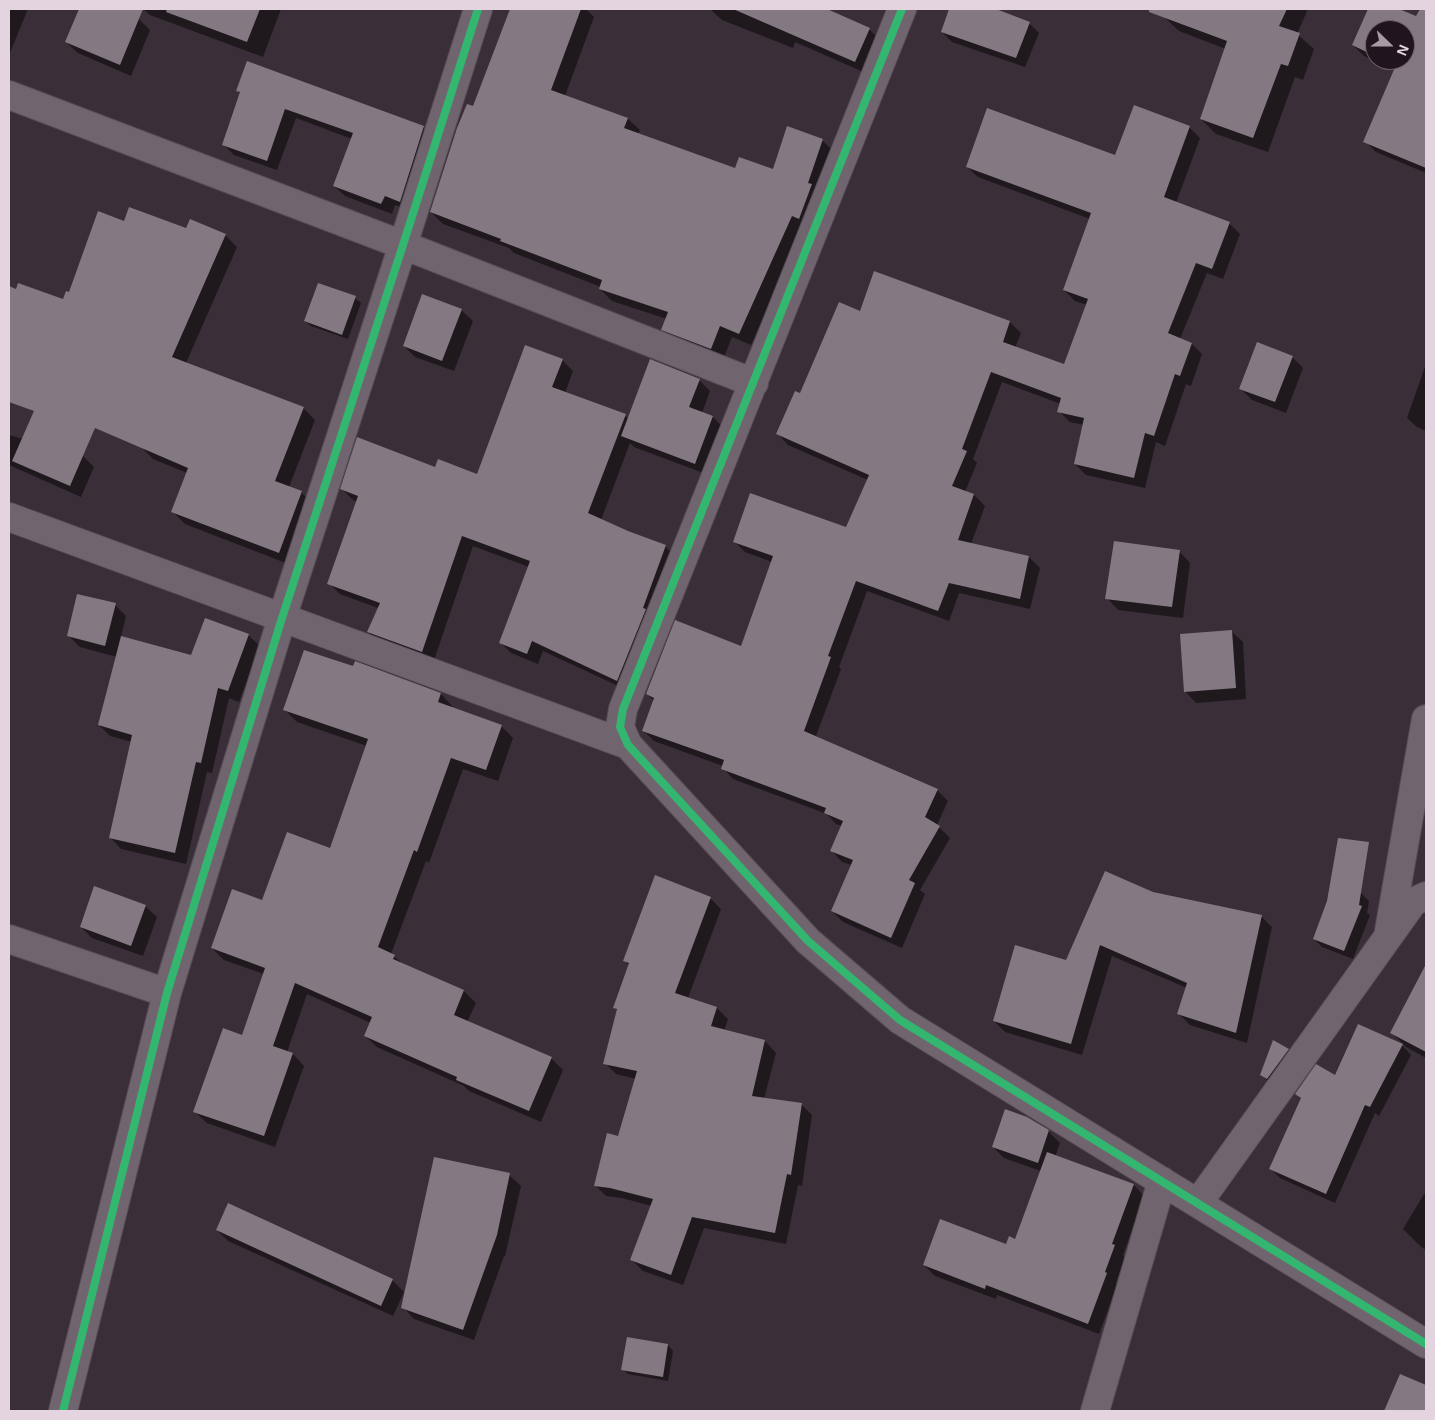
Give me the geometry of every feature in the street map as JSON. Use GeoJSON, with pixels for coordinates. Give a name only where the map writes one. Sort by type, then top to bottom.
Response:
{"type":"FeatureCollection","features":[{"type":"Feature","properties":{"kind":"street"},"geometry":{"type":"LineString","coordinates":[[63,1411],[167,993],[282,618],[404,245],[478,9]]}},
{"type":"Feature","properties":{"kind":"street"},"geometry":{"type":"LineString","coordinates":[[902,9],[623,709],[620,727],[628,745],[808,941],[900,1020],[1426,1344]]}},
{"type":"Feature","properties":{"kind":"street"},"geometry":{"type":"LineString","coordinates":[[9,95],[404,245],[754,384]]}},
{"type":"Feature","properties":{"kind":"street"},"geometry":{"type":"LineString","coordinates":[[9,517],[628,745]]}},
{"type":"Feature","properties":{"kind":"street"},"geometry":{"type":"LineString","coordinates":[[1388,938],[1426,718]]}},
{"type":"Feature","properties":{"kind":"street"},"geometry":{"type":"LineString","coordinates":[[1198,1203],[1413,902],[1426,896]]}},
{"type":"Feature","properties":{"kind":"street"},"geometry":{"type":"LineString","coordinates":[[9,939],[167,993]]}},
{"type":"Feature","properties":{"kind":"street"},"geometry":{"type":"LineString","coordinates":[[1095,1411],[1162,1180]]}},
{"type":"Feature","properties":{"kind":"building"},"geometry":{"type":"Polygon","coordinates":[[[79,9],[143,9],[120,65],[65,42],[79,9]]]}},
{"type":"Feature","properties":{"kind":"building"},"geometry":{"type":"Polygon","coordinates":[[[167,9],[260,9],[247,42],[166,12],[167,9]]]}},
{"type":"Feature","properties":{"kind":"building"},"geometry":{"type":"Polygon","coordinates":[[[510,9],[581,9],[551,90],[628,118],[624,128],[735,168],[739,157],[773,169],[787,126],[823,139],[808,183],[812,184],[799,219],[792,216],[739,334],[720,326],[711,349],[661,330],[668,312],[599,289],[602,280],[430,212],[457,128],[467,104],[473,106],[510,9]]]}},
{"type":"Feature","properties":{"kind":"building"},"geometry":{"type":"Polygon","coordinates":[[[733,9],[827,9],[870,28],[855,62],[733,9]]]}},
{"type":"Feature","properties":{"kind":"building"},"geometry":{"type":"Polygon","coordinates":[[[949,9],[996,9],[1030,22],[1016,58],[941,32],[949,9]]]}},
{"type":"Feature","properties":{"kind":"building"},"geometry":{"type":"Polygon","coordinates":[[[1149,9],[1287,9],[1279,26],[1300,33],[1288,66],[1281,64],[1253,138],[1200,119],[1227,41],[1149,12],[1149,9]]]}},
{"type":"Feature","properties":{"kind":"building"},"geometry":{"type":"Polygon","coordinates":[[[1368,9],[1399,9],[1416,16],[1420,9],[1426,9],[1426,168],[1363,142],[1394,70],[1415,70],[1415,20],[1365,20],[1365,51],[1352,45],[1368,9]]]}},
{"type":"Feature","properties":{"kind":"building"},"geometry":{"type":"Polygon","coordinates":[[[247,61],[424,126],[400,202],[385,196],[381,204],[333,186],[353,133],[285,109],[267,161],[222,145],[240,92],[236,91],[247,61]]]}},
{"type":"Feature","properties":{"kind":"building"},"geometry":{"type":"Polygon","coordinates":[[[1134,105],[1190,126],[1164,197],[1230,222],[1212,269],[1196,263],[1168,333],[1192,343],[1180,376],[1175,374],[1154,436],[1145,433],[1134,478],[1074,464],[1084,418],[1057,412],[1061,398],[991,372],[962,449],[967,451],[952,486],[974,494],[958,540],[1029,556],[1020,599],[949,583],[938,611],[856,581],[828,656],[831,657],[804,731],[938,789],[925,817],[940,826],[909,880],[915,883],[891,938],[831,911],[853,860],[830,851],[843,821],[824,813],[826,808],[721,769],[724,760],[642,731],[654,698],[646,694],[675,620],[741,646],[773,556],[733,542],[750,493],[846,527],[869,475],[776,434],[795,391],[800,393],[839,302],[860,311],[874,271],[1010,321],[1003,342],[1064,364],[1088,299],[1063,290],[1091,213],[966,167],[987,108],[1115,155],[1134,105]]]}},
{"type":"Feature","properties":{"kind":"building"},"geometry":{"type":"Polygon","coordinates":[[[129,207],[186,228],[190,219],[226,234],[172,357],[304,407],[275,481],[302,491],[279,553],[171,512],[188,468],[95,428],[70,486],[12,461],[34,411],[9,402],[9,286],[16,289],[18,283],[63,299],[66,291],[69,292],[98,211],[124,221],[129,207]]]}},
{"type":"Feature","properties":{"kind":"building"},"geometry":{"type":"Polygon","coordinates":[[[318,283],[356,296],[342,335],[304,321],[318,283]]]}},
{"type":"Feature","properties":{"kind":"building"},"geometry":{"type":"Polygon","coordinates":[[[422,294],[462,309],[442,361],[403,346],[422,294]]]}},
{"type":"Feature","properties":{"kind":"building"},"geometry":{"type":"Polygon","coordinates":[[[1257,342],[1293,356],[1275,402],[1239,389],[1257,342]]]}},
{"type":"Feature","properties":{"kind":"building"},"geometry":{"type":"Polygon","coordinates":[[[525,345],[563,359],[552,387],[626,414],[588,513],[666,545],[643,608],[646,609],[617,681],[532,641],[527,654],[499,643],[530,561],[462,536],[422,652],[367,632],[380,603],[327,584],[358,496],[340,489],[357,437],[435,467],[438,459],[477,474],[525,345]]]}},
{"type":"Feature","properties":{"kind":"building"},"geometry":{"type":"Polygon","coordinates":[[[650,359],[700,379],[689,407],[713,416],[695,464],[621,436],[650,359]]]}},
{"type":"Feature","properties":{"kind":"building"},"geometry":{"type":"Polygon","coordinates":[[[1114,541],[1180,550],[1172,607],[1105,599],[1114,541]]]}},
{"type":"Feature","properties":{"kind":"building"},"geometry":{"type":"Polygon","coordinates":[[[77,594],[116,603],[105,646],[67,636],[77,594]]]}},
{"type":"Feature","properties":{"kind":"building"},"geometry":{"type":"Polygon","coordinates":[[[205,618],[249,634],[228,691],[218,688],[201,763],[196,762],[175,853],[109,838],[132,735],[98,725],[121,636],[191,655],[205,618]]]}},
{"type":"Feature","properties":{"kind":"building"},"geometry":{"type":"Polygon","coordinates":[[[1232,630],[1236,688],[1184,692],[1180,634],[1232,630]]]}},
{"type":"Feature","properties":{"kind":"building"},"geometry":{"type":"Polygon","coordinates":[[[304,650],[353,666],[355,661],[441,693],[438,702],[502,725],[486,770],[451,758],[417,852],[414,850],[378,947],[395,955],[393,959],[464,990],[454,1015],[552,1057],[529,1111],[456,1080],[457,1077],[364,1036],[372,1017],[295,983],[273,1046],[293,1053],[264,1136],[193,1112],[223,1028],[242,1035],[265,968],[211,948],[232,889],[262,900],[287,832],[330,848],[368,739],[283,710],[304,650]]]}},
{"type":"Feature","properties":{"kind":"building"},"geometry":{"type":"Polygon","coordinates":[[[1338,838],[1369,842],[1359,905],[1362,906],[1344,951],[1313,939],[1327,901],[1338,838]]]}},
{"type":"Feature","properties":{"kind":"building"},"geometry":{"type":"Polygon","coordinates":[[[1105,871],[1153,892],[1262,915],[1236,1033],[1177,1014],[1187,983],[1100,945],[1071,1044],[993,1021],[1015,945],[1066,960],[1105,871]]]}},
{"type":"Feature","properties":{"kind":"building"},"geometry":{"type":"Polygon","coordinates":[[[655,875],[711,897],[675,993],[717,1007],[711,1026],[765,1040],[752,1096],[802,1103],[791,1175],[787,1174],[775,1233],[692,1217],[671,1275],[630,1260],[653,1199],[594,1186],[607,1133],[618,1136],[637,1071],[603,1064],[617,1009],[613,1008],[629,963],[623,961],[655,875]]]}},
{"type":"Feature","properties":{"kind":"building"},"geometry":{"type":"Polygon","coordinates":[[[94,886],[146,905],[131,946],[80,927],[94,886]]]}},
{"type":"Feature","properties":{"kind":"building"},"geometry":{"type":"Polygon","coordinates":[[[1426,964],[1426,1052],[1390,1033],[1426,964]]]}},
{"type":"Feature","properties":{"kind":"building"},"geometry":{"type":"Polygon","coordinates":[[[1358,1024],[1403,1044],[1370,1107],[1365,1105],[1326,1194],[1269,1169],[1301,1098],[1295,1094],[1316,1064],[1335,1075],[1358,1024]]]}},
{"type":"Feature","properties":{"kind":"building"},"geometry":{"type":"Polygon","coordinates":[[[1273,1040],[1289,1049],[1267,1079],[1260,1075],[1273,1040]]]}},
{"type":"Feature","properties":{"kind":"building"},"geometry":{"type":"Polygon","coordinates":[[[1005,1109],[1027,1117],[1049,1130],[1038,1163],[992,1147],[1005,1109]]]}},
{"type":"Feature","properties":{"kind":"building"},"geometry":{"type":"Polygon","coordinates":[[[1047,1152],[1134,1184],[1112,1244],[1115,1245],[1105,1272],[1107,1273],[1088,1324],[986,1285],[985,1289],[923,1265],[940,1219],[1006,1244],[1009,1236],[1015,1239],[1047,1152]]]}},
{"type":"Feature","properties":{"kind":"building"},"geometry":{"type":"Polygon","coordinates":[[[434,1157],[510,1173],[497,1235],[463,1330],[401,1308],[434,1157]]]}},
{"type":"Feature","properties":{"kind":"building"},"geometry":{"type":"Polygon","coordinates":[[[228,1203],[393,1279],[381,1306],[216,1230],[228,1203]]]}},
{"type":"Feature","properties":{"kind":"building"},"geometry":{"type":"Polygon","coordinates":[[[627,1337],[668,1344],[663,1377],[621,1370],[627,1337]]]}},
{"type":"Feature","properties":{"kind":"building"},"geometry":{"type":"Polygon","coordinates":[[[1400,1374],[1426,1385],[1426,1411],[1384,1411],[1400,1374]]]}},
{"type":"Feature","properties":{"kind":"cycle path"},"geometry":{"type":"LineString","coordinates":[[63,1411],[167,993],[282,618],[478,9]]}},
{"type":"Feature","properties":{"kind":"cycle path"},"geometry":{"type":"LineString","coordinates":[[902,9],[623,709],[620,727],[628,745],[808,941],[900,1020],[1426,1344]]}}]}
